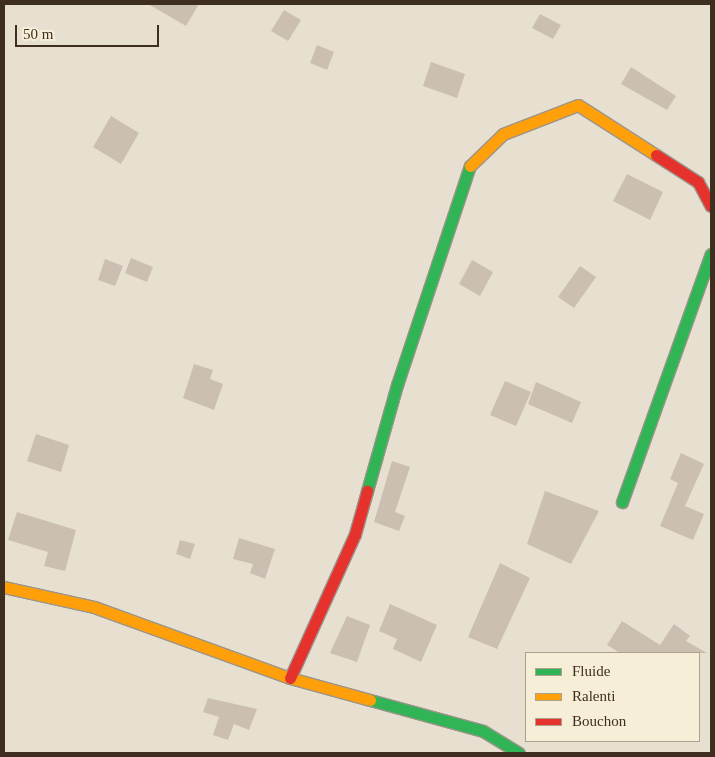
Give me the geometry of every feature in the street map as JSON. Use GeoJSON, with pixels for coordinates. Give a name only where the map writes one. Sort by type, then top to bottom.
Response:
{"type":"FeatureCollection","features":[{"type":"Feature","properties":{"kind":"street"},"geometry":{"type":"LineString","coordinates":[[290,678],[355,534],[397,385],[470,166],[503,134],[578,104],[698,182],[711,206]]}},
{"type":"Feature","properties":{"kind":"street"},"geometry":{"type":"LineString","coordinates":[[622,502],[711,254]]}},
{"type":"Feature","properties":{"kind":"street"},"geometry":{"type":"LineString","coordinates":[[4,587],[94,607],[290,678],[483,731],[519,753]]}},
{"type":"Feature","properties":{"kind":"building"},"geometry":{"type":"Polygon","coordinates":[[[148,4],[199,4],[186,26],[148,4]]]}},
{"type":"Feature","properties":{"kind":"building"},"geometry":{"type":"Polygon","coordinates":[[[284,10],[301,20],[288,41],[271,31],[284,10]]]}},
{"type":"Feature","properties":{"kind":"building"},"geometry":{"type":"Polygon","coordinates":[[[540,14],[561,25],[553,39],[532,28],[540,14]]]}},
{"type":"Feature","properties":{"kind":"building"},"geometry":{"type":"Polygon","coordinates":[[[317,45],[334,52],[327,70],[310,63],[317,45]]]}},
{"type":"Feature","properties":{"kind":"building"},"geometry":{"type":"Polygon","coordinates":[[[431,62],[465,74],[457,98],[423,86],[431,62]]]}},
{"type":"Feature","properties":{"kind":"building"},"geometry":{"type":"Polygon","coordinates":[[[631,67],[676,96],[667,110],[621,84],[631,67]]]}},
{"type":"Feature","properties":{"kind":"building"},"geometry":{"type":"Polygon","coordinates":[[[111,116],[139,133],[121,164],[93,147],[111,116]]]}},
{"type":"Feature","properties":{"kind":"building"},"geometry":{"type":"Polygon","coordinates":[[[627,174],[663,192],[650,220],[613,201],[627,174]]]}},
{"type":"Feature","properties":{"kind":"building"},"geometry":{"type":"Polygon","coordinates":[[[131,258],[153,267],[147,282],[125,273],[131,258]]]}},
{"type":"Feature","properties":{"kind":"building"},"geometry":{"type":"Polygon","coordinates":[[[105,259],[123,266],[115,286],[98,280],[105,259]]]}},
{"type":"Feature","properties":{"kind":"building"},"geometry":{"type":"Polygon","coordinates":[[[472,260],[493,272],[480,296],[459,284],[472,260]]]}},
{"type":"Feature","properties":{"kind":"building"},"geometry":{"type":"Polygon","coordinates":[[[580,266],[596,277],[574,308],[558,297],[580,266]]]}},
{"type":"Feature","properties":{"kind":"building"},"geometry":{"type":"Polygon","coordinates":[[[194,364],[213,370],[210,379],[223,384],[214,410],[183,398],[194,364]]]}},
{"type":"Feature","properties":{"kind":"building"},"geometry":{"type":"Polygon","coordinates":[[[505,381],[531,392],[516,426],[490,415],[505,381]]]}},
{"type":"Feature","properties":{"kind":"building"},"geometry":{"type":"Polygon","coordinates":[[[536,382],[581,402],[572,423],[528,404],[536,382]]]}},
{"type":"Feature","properties":{"kind":"building"},"geometry":{"type":"Polygon","coordinates":[[[36,434],[69,445],[61,472],[27,461],[36,434]]]}},
{"type":"Feature","properties":{"kind":"building"},"geometry":{"type":"Polygon","coordinates":[[[681,453],[704,464],[685,506],[704,514],[693,540],[660,526],[678,483],[670,479],[681,453]]]}},
{"type":"Feature","properties":{"kind":"building"},"geometry":{"type":"Polygon","coordinates":[[[392,461],[410,467],[395,512],[405,516],[399,531],[374,522],[392,461]]]}},
{"type":"Feature","properties":{"kind":"building"},"geometry":{"type":"Polygon","coordinates":[[[545,491],[599,511],[571,564],[527,544],[545,491]]]}},
{"type":"Feature","properties":{"kind":"building"},"geometry":{"type":"Polygon","coordinates":[[[17,512],[76,530],[65,571],[44,566],[48,552],[8,540],[17,512]]]}},
{"type":"Feature","properties":{"kind":"building"},"geometry":{"type":"Polygon","coordinates":[[[239,538],[275,549],[265,579],[250,573],[253,564],[233,559],[239,538]]]}},
{"type":"Feature","properties":{"kind":"building"},"geometry":{"type":"Polygon","coordinates":[[[180,540],[195,544],[190,559],[176,554],[180,540]]]}},
{"type":"Feature","properties":{"kind":"building"},"geometry":{"type":"Polygon","coordinates":[[[500,563],[530,578],[497,649],[468,637],[500,563]]]}},
{"type":"Feature","properties":{"kind":"building"},"geometry":{"type":"Polygon","coordinates":[[[390,604],[437,625],[421,662],[393,649],[397,639],[379,631],[390,604]]]}},
{"type":"Feature","properties":{"kind":"building"},"geometry":{"type":"Polygon","coordinates":[[[347,616],[370,625],[357,662],[330,653],[347,616]]]}},
{"type":"Feature","properties":{"kind":"building"},"geometry":{"type":"Polygon","coordinates":[[[622,621],[660,645],[674,624],[690,636],[686,641],[707,653],[618,652],[607,645],[622,621]]]}},
{"type":"Feature","properties":{"kind":"building"},"geometry":{"type":"Polygon","coordinates":[[[208,698],[257,709],[249,730],[234,724],[228,740],[213,735],[219,717],[203,712],[208,698]]]}},
{"type":"Feature","properties":{"kind":"traffic: fast"},"geometry":{"type":"LineString","coordinates":[[367,491],[397,385],[470,166]]}},
{"type":"Feature","properties":{"kind":"traffic: fast"},"geometry":{"type":"LineString","coordinates":[[622,502],[711,254]]}},
{"type":"Feature","properties":{"kind":"traffic: fast"},"geometry":{"type":"LineString","coordinates":[[370,700],[483,731],[519,753]]}},
{"type":"Feature","properties":{"kind":"traffic: slow"},"geometry":{"type":"LineString","coordinates":[[470,166],[503,134],[578,105],[656,155]]}},
{"type":"Feature","properties":{"kind":"traffic: slow"},"geometry":{"type":"LineString","coordinates":[[4,587],[94,607],[290,678],[370,700]]}},
{"type":"Feature","properties":{"kind":"traffic: jam"},"geometry":{"type":"LineString","coordinates":[[656,155],[698,182],[711,206]]}},
{"type":"Feature","properties":{"kind":"traffic: jam"},"geometry":{"type":"LineString","coordinates":[[290,678],[355,534],[367,491]]}}]}
